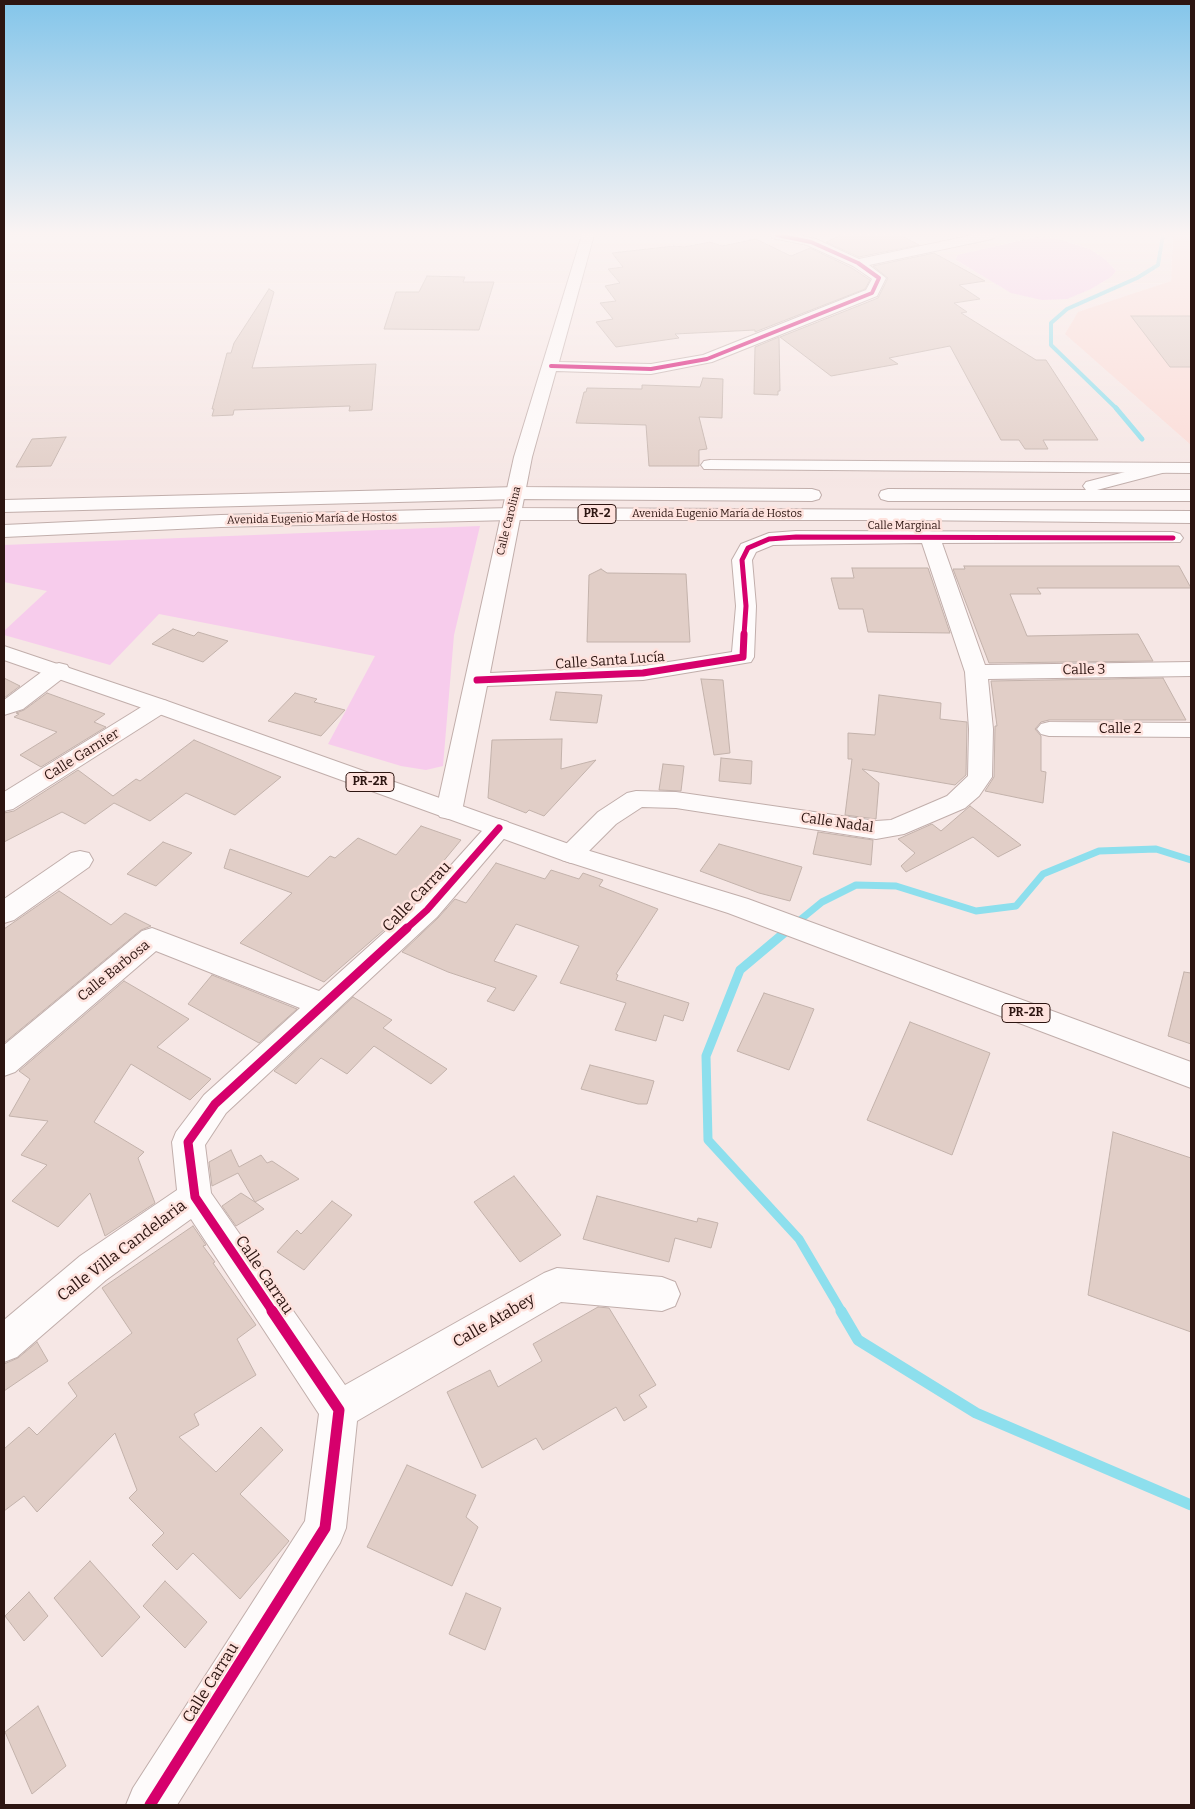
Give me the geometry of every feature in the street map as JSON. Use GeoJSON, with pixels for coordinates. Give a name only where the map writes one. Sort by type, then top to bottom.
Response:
{"type":"FeatureCollection","features":[{"type":"Feature","properties":{"kind":"main road","name":"Calle Carolina"},"geometry":{"type":"LineString","coordinates":[[449,811],[499,565],[524,458],[564,319]]}},
{"type":"Feature","properties":{"kind":"main road"},"geometry":{"type":"LineString","coordinates":[[551,366],[651,369],[707,359],[806,319]]}},
{"type":"Feature","properties":{"kind":"main road"},"geometry":{"type":"LineString","coordinates":[[710,465],[1191,468]]}},
{"type":"Feature","properties":{"kind":"main road"},"geometry":{"type":"LineString","coordinates":[[1053,496],[1160,468]]}},
{"type":"Feature","properties":{"kind":"main road","name":"Avenida Eugenio María de Hostos"},"geometry":{"type":"LineString","coordinates":[[4,506],[252,498],[517,493],[830,494]]}},
{"type":"Feature","properties":{"kind":"main road"},"geometry":{"type":"LineString","coordinates":[[869,495],[1191,496]]}},
{"type":"Feature","properties":{"kind":"main road","name":"Avenida Eugenio María de Hostos"},"geometry":{"type":"LineString","coordinates":[[4,531],[220,521],[511,514],[1191,517]]}},
{"type":"Feature","properties":{"kind":"main road"},"geometry":{"type":"LineString","coordinates":[[845,514],[898,525],[930,538]]}},
{"type":"Feature","properties":{"kind":"main road"},"geometry":{"type":"LineString","coordinates":[[1108,537],[1154,517]]}},
{"type":"Feature","properties":{"kind":"main road","name":"Calle Marginal"},"geometry":{"type":"LineString","coordinates":[[743,657],[746,606],[742,560],[748,548],[769,539],[796,537],[1173,538]]}},
{"type":"Feature","properties":{"kind":"main road","name":"Calle Nadal"},"geometry":{"type":"LineString","coordinates":[[571,854],[607,818],[636,799],[676,800],[876,830],[895,828],[956,802],[970,790],[980,777],[981,729],[976,672],[930,538]]}},
{"type":"Feature","properties":{"kind":"main road","name":"PR-2R"},"geometry":{"type":"LineString","coordinates":[[4,653],[59,670],[571,854],[738,906],[1191,1075]]}},
{"type":"Feature","properties":{"kind":"main road","name":"Calle Santa Lucía"},"geometry":{"type":"LineString","coordinates":[[477,680],[643,673],[743,657]]}},
{"type":"Feature","properties":{"kind":"main road","name":"Calle 3"},"geometry":{"type":"LineString","coordinates":[[976,672],[1191,669]]}},
{"type":"Feature","properties":{"kind":"main road"},"geometry":{"type":"LineString","coordinates":[[4,708],[15,704],[59,670]]}},
{"type":"Feature","properties":{"kind":"main road","name":"Calle Garnier"},"geometry":{"type":"LineString","coordinates":[[4,803],[159,706]]}},
{"type":"Feature","properties":{"kind":"main road","name":"Calle 2"},"geometry":{"type":"LineString","coordinates":[[1048,729],[1191,730]]}},
{"type":"Feature","properties":{"kind":"main road","name":"Calle Carrau"},"geometry":{"type":"LineString","coordinates":[[150,1805],[325,1528],[339,1410],[195,1197],[188,1142],[215,1104],[427,910],[498,828]]}},
{"type":"Feature","properties":{"kind":"main road"},"geometry":{"type":"LineString","coordinates":[[4,913],[80,860]]}},
{"type":"Feature","properties":{"kind":"main road","name":"Calle Barbosa"},"geometry":{"type":"LineString","coordinates":[[4,1063],[152,938],[324,1005]]}},
{"type":"Feature","properties":{"kind":"main road","name":"Calle Villa Candelaria"},"geometry":{"type":"LineString","coordinates":[[4,1344],[93,1268],[195,1197]]}},
{"type":"Feature","properties":{"kind":"main road","name":"Calle Atabey"},"geometry":{"type":"LineString","coordinates":[[339,1410],[557,1285],[662,1294]]}},
{"type":"Feature","properties":{"kind":"shaded area"},"geometry":{"type":"Polygon","coordinates":[[[1074,319],[1191,319],[1191,445],[1065,334],[1074,319]]]}},
{"type":"Feature","properties":{"kind":"shaded area"},"geometry":{"type":"Polygon","coordinates":[[[480,526],[454,635],[443,766],[426,770],[401,766],[328,744],[375,656],[159,614],[110,665],[4,635],[4,631],[47,591],[4,582],[4,545],[480,526]]]}},
{"type":"Feature","properties":{"kind":"building"},"geometry":{"type":"Polygon","coordinates":[[[249,319],[266,319],[252,368],[376,364],[372,410],[349,411],[350,406],[234,410],[233,415],[212,416],[214,409],[212,409],[227,353],[231,353],[234,343],[249,319]]]}},
{"type":"Feature","properties":{"kind":"building"},"geometry":{"type":"Polygon","coordinates":[[[387,319],[482,319],[479,330],[384,329],[387,319]]]}},
{"type":"Feature","properties":{"kind":"building"},"geometry":{"type":"Polygon","coordinates":[[[611,319],[787,319],[755,332],[755,330],[675,334],[679,338],[616,347],[596,322],[611,319]]]}},
{"type":"Feature","properties":{"kind":"building"},"geometry":{"type":"Polygon","coordinates":[[[824,319],[971,319],[1036,360],[1046,360],[1098,440],[1043,440],[1048,449],[1025,449],[1019,440],[1001,440],[950,346],[889,358],[898,364],[831,376],[780,337],[824,319]]]}},
{"type":"Feature","properties":{"kind":"building"},"geometry":{"type":"Polygon","coordinates":[[[1134,319],[1191,319],[1191,367],[1170,367],[1134,319]]]}},
{"type":"Feature","properties":{"kind":"building"},"geometry":{"type":"Polygon","coordinates":[[[779,337],[780,391],[778,391],[778,395],[754,394],[755,347],[779,337]]]}},
{"type":"Feature","properties":{"kind":"building"},"geometry":{"type":"Polygon","coordinates":[[[703,378],[723,379],[722,418],[699,417],[707,449],[699,450],[699,466],[649,466],[646,425],[576,423],[584,392],[586,392],[587,388],[642,389],[642,385],[700,387],[703,378]]]}},
{"type":"Feature","properties":{"kind":"building"},"geometry":{"type":"Polygon","coordinates":[[[66,437],[51,466],[16,467],[32,439],[66,437]]]}},
{"type":"Feature","properties":{"kind":"building"},"geometry":{"type":"Polygon","coordinates":[[[964,566],[1179,566],[1191,588],[1037,588],[1041,594],[1010,594],[1027,636],[1138,634],[1153,661],[989,663],[953,569],[965,569],[964,566]]]}},
{"type":"Feature","properties":{"kind":"building"},"geometry":{"type":"Polygon","coordinates":[[[852,568],[928,568],[950,633],[868,632],[863,609],[839,609],[831,578],[854,578],[852,568]]]}},
{"type":"Feature","properties":{"kind":"building"},"geometry":{"type":"Polygon","coordinates":[[[601,569],[607,573],[686,574],[690,642],[587,642],[589,575],[601,569]]]}},
{"type":"Feature","properties":{"kind":"building"},"geometry":{"type":"Polygon","coordinates":[[[173,629],[194,636],[198,632],[228,641],[203,662],[152,644],[173,629]]]}},
{"type":"Feature","properties":{"kind":"building"},"geometry":{"type":"Polygon","coordinates":[[[4,678],[20,686],[4,698],[4,678]]]}},
{"type":"Feature","properties":{"kind":"building"},"geometry":{"type":"Polygon","coordinates":[[[1163,678],[1186,720],[1049,720],[1041,722],[1035,729],[1041,736],[1041,771],[1046,772],[1043,803],[985,791],[994,777],[995,726],[997,726],[991,681],[1163,678]]]}},
{"type":"Feature","properties":{"kind":"building"},"geometry":{"type":"Polygon","coordinates":[[[701,679],[723,680],[730,753],[714,755],[701,679]]]}},
{"type":"Feature","properties":{"kind":"building"},"geometry":{"type":"Polygon","coordinates":[[[556,692],[602,695],[597,723],[550,720],[556,692]]]}},
{"type":"Feature","properties":{"kind":"building"},"geometry":{"type":"Polygon","coordinates":[[[47,693],[105,714],[94,722],[106,727],[41,767],[20,755],[57,732],[14,717],[19,714],[16,713],[24,710],[47,693]]]}},
{"type":"Feature","properties":{"kind":"building"},"geometry":{"type":"Polygon","coordinates":[[[295,693],[317,699],[314,702],[345,710],[321,736],[268,721],[295,693]]]}},
{"type":"Feature","properties":{"kind":"building"},"geometry":{"type":"Polygon","coordinates":[[[879,695],[941,703],[940,719],[967,722],[966,775],[955,785],[862,769],[879,783],[876,819],[845,815],[852,759],[848,759],[848,733],[875,735],[879,695]]]}},
{"type":"Feature","properties":{"kind":"building"},"geometry":{"type":"Polygon","coordinates":[[[562,739],[561,769],[596,760],[544,816],[529,810],[526,813],[488,798],[492,740],[562,739]]]}},
{"type":"Feature","properties":{"kind":"building"},"geometry":{"type":"Polygon","coordinates":[[[194,740],[281,777],[235,815],[186,793],[150,821],[114,803],[85,824],[62,812],[4,842],[4,813],[14,811],[78,770],[113,796],[136,779],[140,781],[194,740]]]}},
{"type":"Feature","properties":{"kind":"building"},"geometry":{"type":"Polygon","coordinates":[[[721,758],[752,761],[751,784],[719,781],[721,758]]]}},
{"type":"Feature","properties":{"kind":"building"},"geometry":{"type":"Polygon","coordinates":[[[663,764],[684,766],[681,791],[659,790],[663,764]]]}},
{"type":"Feature","properties":{"kind":"building"},"geometry":{"type":"Polygon","coordinates":[[[970,806],[1021,845],[998,857],[973,837],[906,872],[901,866],[915,853],[898,839],[932,824],[941,831],[970,806]]]}},
{"type":"Feature","properties":{"kind":"building"},"geometry":{"type":"Polygon","coordinates":[[[421,826],[461,840],[422,887],[427,889],[416,902],[324,982],[240,943],[292,893],[224,868],[230,849],[308,877],[330,856],[335,858],[358,838],[396,855],[421,826]]]}},
{"type":"Feature","properties":{"kind":"building"},"geometry":{"type":"Polygon","coordinates":[[[818,832],[873,840],[871,865],[813,854],[818,832]]]}},
{"type":"Feature","properties":{"kind":"building"},"geometry":{"type":"Polygon","coordinates":[[[163,842],[192,853],[156,886],[127,874],[163,842]]]}},
{"type":"Feature","properties":{"kind":"building"},"geometry":{"type":"Polygon","coordinates":[[[719,844],[802,867],[790,901],[759,893],[700,871],[719,844]]]}},
{"type":"Feature","properties":{"kind":"building"},"geometry":{"type":"Polygon","coordinates":[[[496,863],[545,879],[551,870],[579,879],[583,873],[603,880],[599,886],[658,909],[616,974],[618,975],[616,980],[689,1003],[683,1021],[664,1015],[656,1041],[615,1030],[626,1003],[560,983],[579,946],[516,924],[494,961],[537,976],[514,1011],[487,1001],[496,988],[448,972],[402,952],[455,899],[466,903],[496,863]]]}},
{"type":"Feature","properties":{"kind":"building"},"geometry":{"type":"Polygon","coordinates":[[[59,891],[111,925],[125,913],[151,926],[141,930],[4,1043],[4,929],[59,891]]]}},
{"type":"Feature","properties":{"kind":"building"},"geometry":{"type":"Polygon","coordinates":[[[1184,972],[1191,973],[1191,1044],[1168,1036],[1184,972]]]}},
{"type":"Feature","properties":{"kind":"building"},"geometry":{"type":"Polygon","coordinates":[[[212,975],[297,1009],[259,1043],[188,1004],[212,975]]]}},
{"type":"Feature","properties":{"kind":"building"},"geometry":{"type":"Polygon","coordinates":[[[124,981],[189,1019],[157,1047],[211,1079],[190,1100],[131,1064],[94,1122],[144,1152],[138,1158],[155,1203],[105,1236],[90,1193],[58,1227],[12,1201],[47,1165],[21,1155],[48,1121],[9,1116],[30,1079],[19,1071],[124,981]]]}},
{"type":"Feature","properties":{"kind":"building"},"geometry":{"type":"Polygon","coordinates":[[[764,993],[814,1009],[789,1070],[737,1051],[764,993]]]}},
{"type":"Feature","properties":{"kind":"building"},"geometry":{"type":"Polygon","coordinates":[[[353,997],[392,1020],[383,1028],[447,1069],[431,1084],[374,1046],[347,1074],[321,1058],[296,1084],[274,1071],[353,997]]]}},
{"type":"Feature","properties":{"kind":"building"},"geometry":{"type":"Polygon","coordinates":[[[910,1022],[990,1053],[952,1155],[867,1120],[910,1022]]]}},
{"type":"Feature","properties":{"kind":"building"},"geometry":{"type":"Polygon","coordinates":[[[590,1065],[654,1081],[647,1104],[638,1104],[581,1089],[590,1065]]]}},
{"type":"Feature","properties":{"kind":"building"},"geometry":{"type":"Polygon","coordinates":[[[1113,1132],[1191,1158],[1191,1332],[1088,1295],[1113,1132]]]}},
{"type":"Feature","properties":{"kind":"building"},"geometry":{"type":"Polygon","coordinates":[[[231,1150],[239,1167],[261,1155],[267,1163],[272,1161],[299,1179],[255,1202],[238,1173],[212,1186],[209,1162],[231,1150]]]}},
{"type":"Feature","properties":{"kind":"building"},"geometry":{"type":"Polygon","coordinates":[[[514,1176],[561,1235],[520,1262],[474,1202],[514,1176]]]}},
{"type":"Feature","properties":{"kind":"building"},"geometry":{"type":"Polygon","coordinates":[[[241,1193],[264,1209],[236,1226],[222,1206],[241,1193]]]}},
{"type":"Feature","properties":{"kind":"building"},"geometry":{"type":"Polygon","coordinates":[[[597,1196],[697,1222],[698,1218],[718,1223],[711,1248],[675,1238],[669,1262],[583,1239],[597,1196]]]}},
{"type":"Feature","properties":{"kind":"building"},"geometry":{"type":"Polygon","coordinates":[[[332,1201],[352,1215],[304,1270],[277,1252],[297,1230],[301,1234],[332,1201]]]}},
{"type":"Feature","properties":{"kind":"building"},"geometry":{"type":"Polygon","coordinates":[[[193,1226],[206,1245],[203,1246],[215,1262],[213,1263],[256,1325],[237,1339],[256,1375],[194,1414],[199,1425],[179,1437],[216,1472],[261,1427],[283,1450],[240,1494],[289,1541],[240,1599],[193,1553],[177,1570],[152,1545],[164,1533],[129,1498],[137,1490],[115,1433],[37,1512],[24,1496],[4,1511],[4,1449],[29,1427],[37,1435],[77,1396],[68,1383],[132,1333],[102,1288],[193,1226]]]}},
{"type":"Feature","properties":{"kind":"building"},"geometry":{"type":"Polygon","coordinates":[[[598,1307],[609,1308],[656,1385],[639,1395],[647,1407],[624,1421],[616,1407],[543,1450],[536,1438],[482,1468],[447,1392],[490,1370],[498,1387],[542,1361],[533,1344],[598,1307]]]}},
{"type":"Feature","properties":{"kind":"building"},"geometry":{"type":"Polygon","coordinates":[[[37,1342],[48,1361],[4,1391],[4,1364],[18,1358],[37,1342]]]}},
{"type":"Feature","properties":{"kind":"building"},"geometry":{"type":"Polygon","coordinates":[[[407,1465],[476,1495],[466,1517],[478,1527],[452,1586],[367,1547],[407,1465]]]}},
{"type":"Feature","properties":{"kind":"building"},"geometry":{"type":"Polygon","coordinates":[[[90,1561],[140,1617],[102,1657],[54,1598],[90,1561]]]}},
{"type":"Feature","properties":{"kind":"building"},"geometry":{"type":"Polygon","coordinates":[[[165,1581],[207,1622],[185,1648],[143,1606],[165,1581]]]}},
{"type":"Feature","properties":{"kind":"building"},"geometry":{"type":"Polygon","coordinates":[[[29,1592],[48,1616],[24,1641],[5,1616],[29,1592]]]}},
{"type":"Feature","properties":{"kind":"building"},"geometry":{"type":"Polygon","coordinates":[[[466,1593],[501,1608],[485,1650],[449,1634],[466,1593]]]}},
{"type":"Feature","properties":{"kind":"building"},"geometry":{"type":"Polygon","coordinates":[[[38,1706],[66,1766],[32,1794],[5,1732],[38,1706]]]}},
{"type":"Feature","properties":{"kind":"waterway"},"geometry":{"type":"LineString","coordinates":[[1055,319],[1051,323],[1051,345],[1116,408]]}},
{"type":"Feature","properties":{"kind":"waterway"},"geometry":{"type":"LineString","coordinates":[[1116,408],[1142,439]]}},
{"type":"Feature","properties":{"kind":"waterway"},"geometry":{"type":"LineString","coordinates":[[789,929],[822,902],[856,885],[896,886],[976,911],[1016,906],[1043,874],[1099,851],[1156,849],[1191,860]]}},
{"type":"Feature","properties":{"kind":"waterway"},"geometry":{"type":"LineString","coordinates":[[790,928],[740,970],[706,1056],[708,1140],[799,1239],[842,1312]]}},
{"type":"Feature","properties":{"kind":"waterway"},"geometry":{"type":"LineString","coordinates":[[841,1311],[858,1340],[976,1413],[1191,1505]]}},
{"type":"Feature","properties":{"kind":"cycle path"},"geometry":{"type":"LineString","coordinates":[[551,366],[651,369],[707,359],[806,319]]}},
{"type":"Feature","properties":{"kind":"cycle path"},"geometry":{"type":"LineString","coordinates":[[477,680],[643,673],[743,657],[746,606],[742,560],[748,548],[769,539],[796,537],[1173,538]]}},
{"type":"Feature","properties":{"kind":"cycle path"},"geometry":{"type":"LineString","coordinates":[[150,1805],[325,1528],[339,1410],[195,1197],[188,1142],[215,1104],[427,910],[499,828]]}}]}
